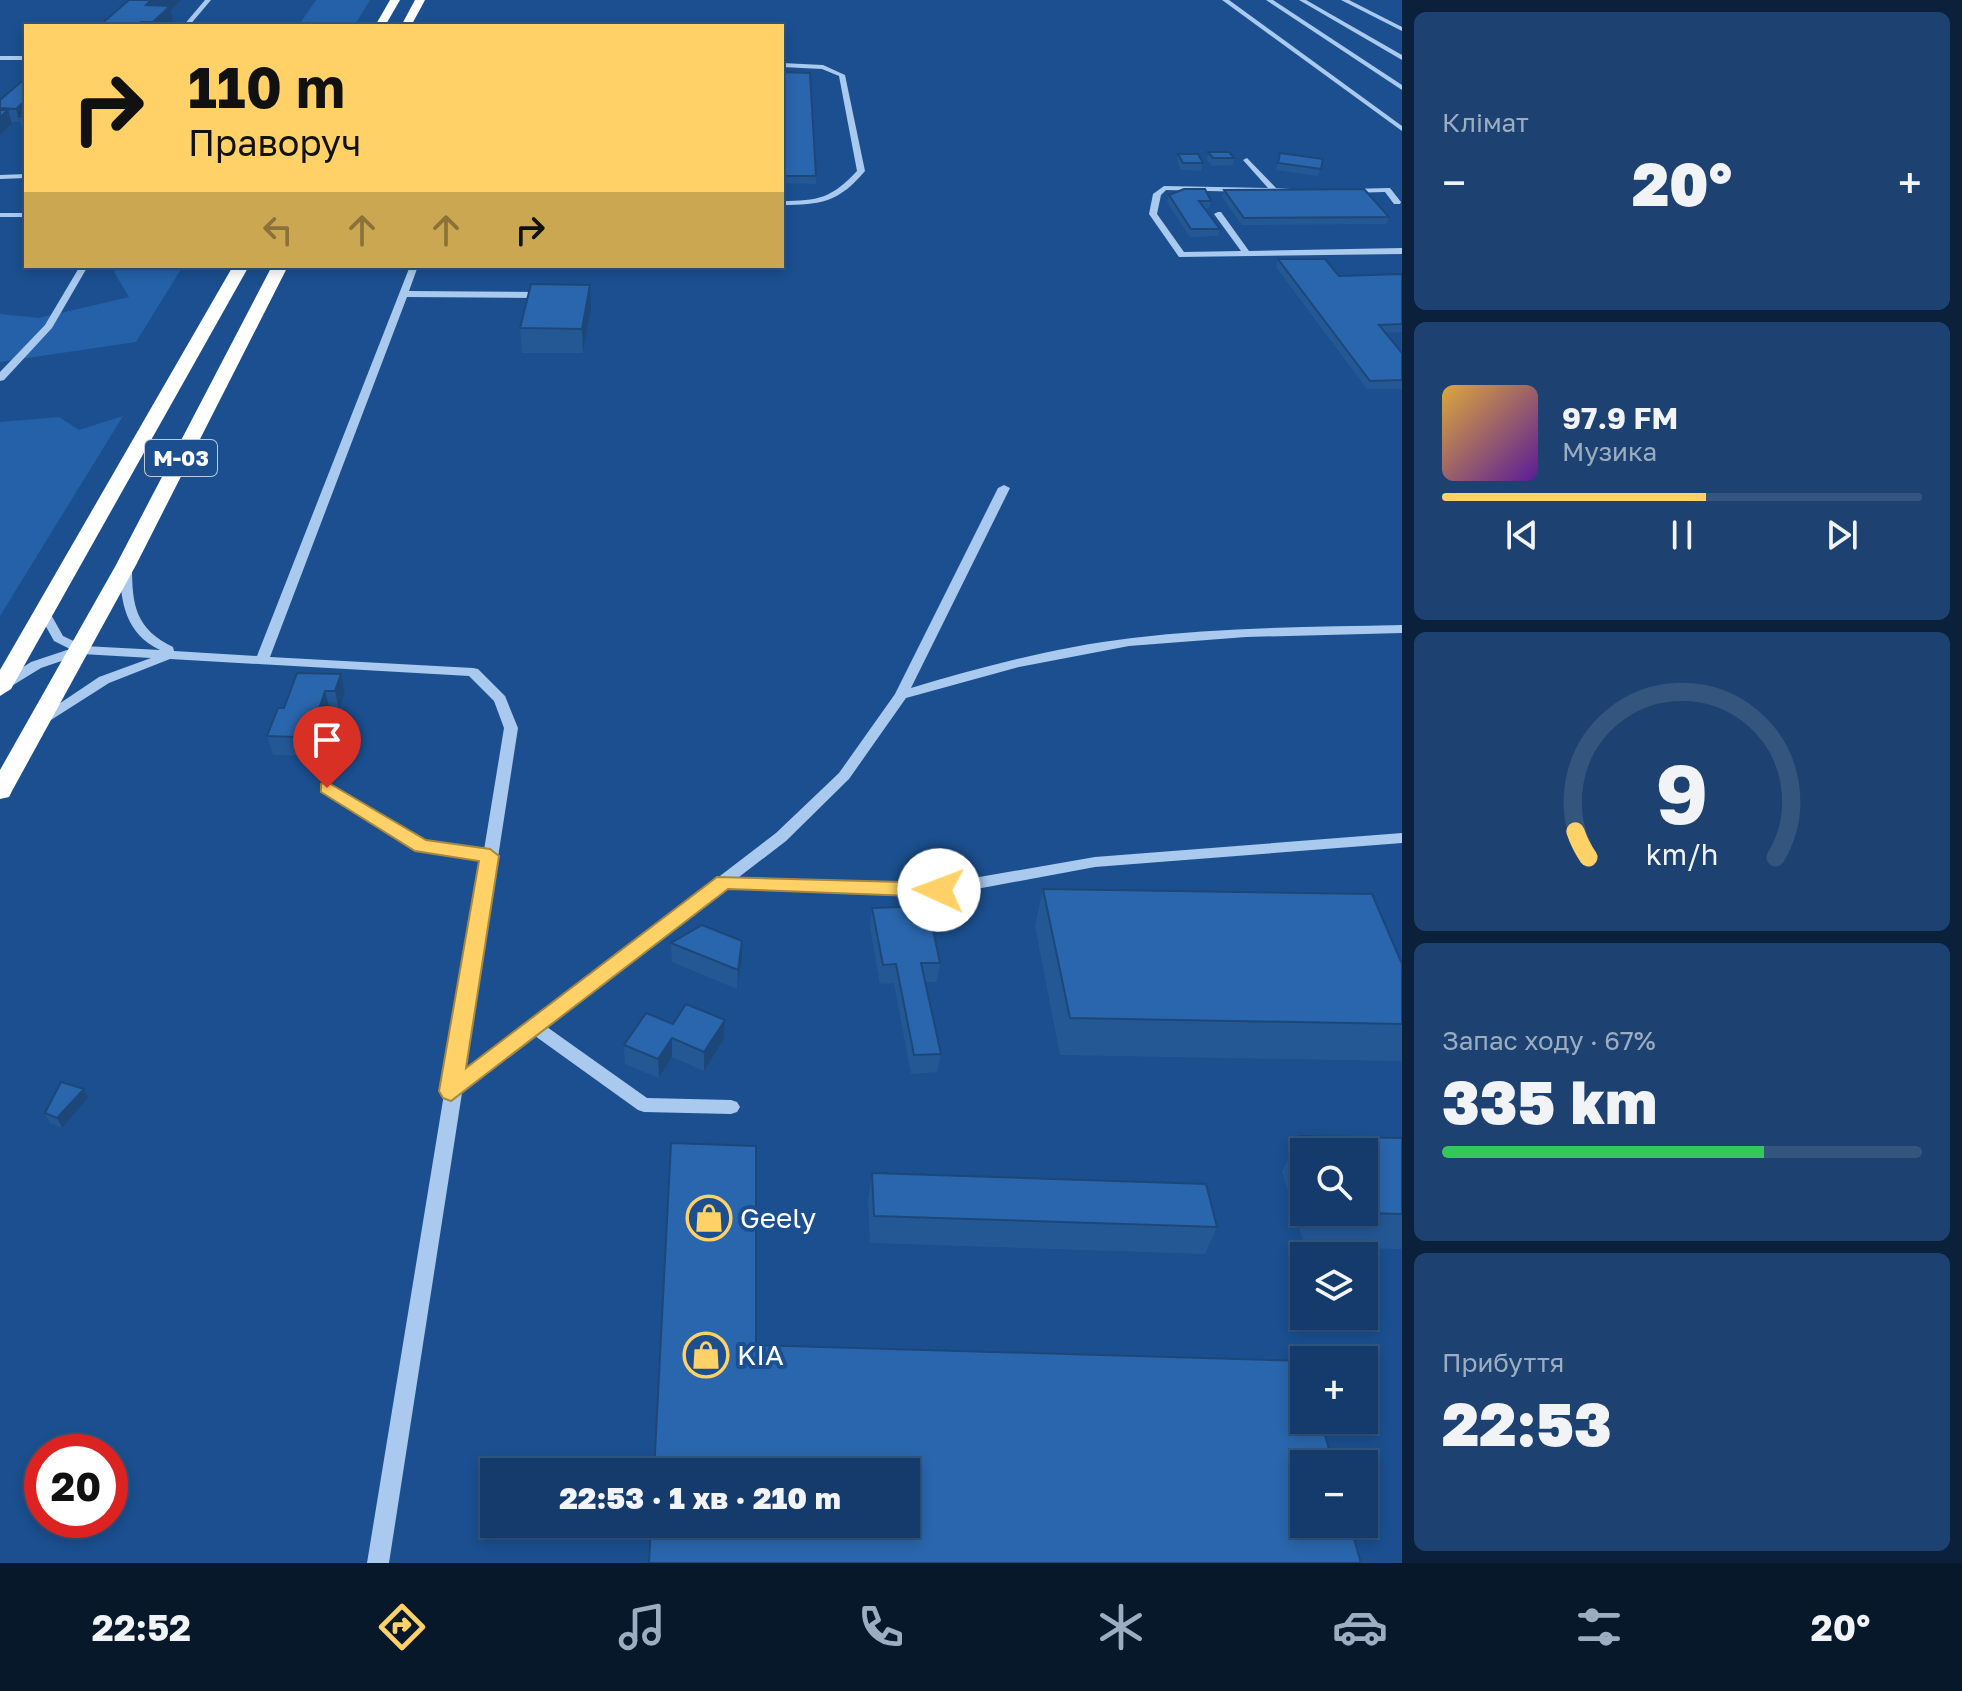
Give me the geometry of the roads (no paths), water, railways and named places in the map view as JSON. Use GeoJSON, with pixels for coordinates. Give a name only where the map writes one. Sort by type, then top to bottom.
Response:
{"type":"FeatureCollection","features":[{"type":"Feature","properties":{"kind":"highway"},"geometry":{"type":"LineString","coordinates":[[381,24],[395,0]]}},
{"type":"Feature","properties":{"kind":"highway"},"geometry":{"type":"LineString","coordinates":[[407,24],[420,0]]}},
{"type":"Feature","properties":{"kind":"highway","name":"М-03"},"geometry":{"type":"LineString","coordinates":[[1,688],[240,268]]}},
{"type":"Feature","properties":{"kind":"highway","name":"М-03"},"geometry":{"type":"LineString","coordinates":[[2,785],[81,650],[279,268]]}},
{"type":"Feature","properties":{"kind":"street"},"geometry":{"type":"LineString","coordinates":[[188,24],[208,0]]}},
{"type":"Feature","properties":{"kind":"street"},"geometry":{"type":"LineString","coordinates":[[1225,0],[1402,129]]}},
{"type":"Feature","properties":{"kind":"street"},"geometry":{"type":"LineString","coordinates":[[1269,0],[1402,88]]}},
{"type":"Feature","properties":{"kind":"street"},"geometry":{"type":"LineString","coordinates":[[1302,0],[1402,58]]}},
{"type":"Feature","properties":{"kind":"street"},"geometry":{"type":"LineString","coordinates":[[1344,0],[1402,29]]}},
{"type":"Feature","properties":{"kind":"street"},"geometry":{"type":"LineString","coordinates":[[0,58],[24,58]]}},
{"type":"Feature","properties":{"kind":"street"},"geometry":{"type":"LineString","coordinates":[[784,65],[823,67],[842,75],[861,171],[842,194],[830,201],[784,203]]}},
{"type":"Feature","properties":{"kind":"street"},"geometry":{"type":"LineString","coordinates":[[1247,160],[1273,189]]}},
{"type":"Feature","properties":{"kind":"street"},"geometry":{"type":"LineString","coordinates":[[0,177],[24,176]]}},
{"type":"Feature","properties":{"kind":"street"},"geometry":{"type":"LineString","coordinates":[[1298,191],[1164,188],[1157,194],[1153,214],[1182,255],[1402,251]]}},
{"type":"Feature","properties":{"kind":"street"},"geometry":{"type":"LineString","coordinates":[[1342,191],[1387,190],[1397,202]]}},
{"type":"Feature","properties":{"kind":"street"},"geometry":{"type":"LineString","coordinates":[[0,215],[24,214]]}},
{"type":"Feature","properties":{"kind":"street"},"geometry":{"type":"LineString","coordinates":[[1218,214],[1247,254]]}},
{"type":"Feature","properties":{"kind":"street"},"geometry":{"type":"LineString","coordinates":[[0,378],[49,326],[83,268]]}},
{"type":"Feature","properties":{"kind":"street"},"geometry":{"type":"LineString","coordinates":[[263,658],[413,268]]}},
{"type":"Feature","properties":{"kind":"street"},"geometry":{"type":"LineString","coordinates":[[403,294],[538,295]]}},
{"type":"Feature","properties":{"kind":"street"},"geometry":{"type":"LineString","coordinates":[[451,1091],[781,837],[844,776],[901,695],[1004,488]]}},
{"type":"Feature","properties":{"kind":"street"},"geometry":{"type":"LineString","coordinates":[[126,565],[125,590],[130,616],[142,635],[177,653]]}},
{"type":"Feature","properties":{"kind":"street"},"geometry":{"type":"LineString","coordinates":[[45,614],[58,638],[81,650]]}},
{"type":"Feature","properties":{"kind":"street"},"geometry":{"type":"LineString","coordinates":[[901,695],[991,668],[1094,647],[1220,635],[1402,629]]}},
{"type":"Feature","properties":{"kind":"street"},"geometry":{"type":"LineString","coordinates":[[1,688],[36,665],[81,650],[473,672],[500,699],[511,728],[378,1563]]}},
{"type":"Feature","properties":{"kind":"street"},"geometry":{"type":"LineString","coordinates":[[40,723],[104,680],[135,665],[177,653]]}},
{"type":"Feature","properties":{"kind":"street"},"geometry":{"type":"LineString","coordinates":[[327,788],[422,847],[490,856]]}},
{"type":"Feature","properties":{"kind":"street"},"geometry":{"type":"LineString","coordinates":[[724,882],[939,890],[1095,862],[1402,838]]}},
{"type":"Feature","properties":{"kind":"street"},"geometry":{"type":"LineString","coordinates":[[536,1028],[644,1105],[731,1107]]}},
{"type":"Feature","properties":{"kind":"place","name":"Geely"},"geometry":{"type":"Point","coordinates":[709,1218]}},
{"type":"Feature","properties":{"kind":"place","name":"KIA"},"geometry":{"type":"Point","coordinates":[706,1355]}}]}
